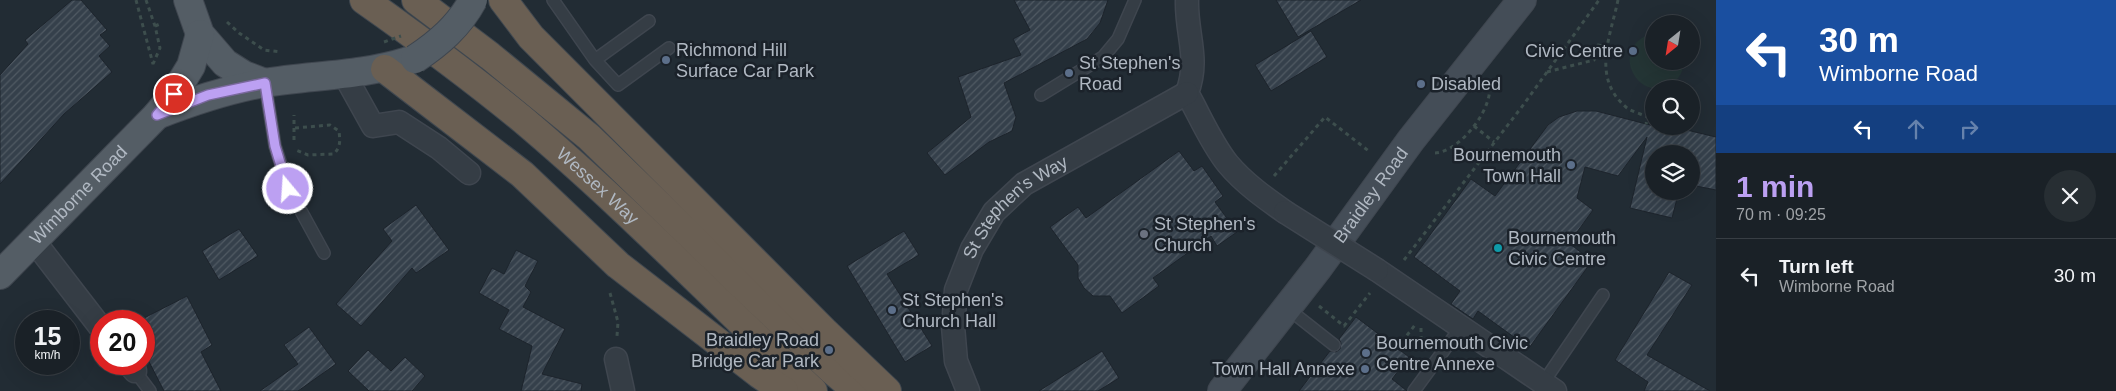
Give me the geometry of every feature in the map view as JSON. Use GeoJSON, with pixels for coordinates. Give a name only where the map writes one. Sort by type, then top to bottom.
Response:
{"type":"FeatureCollection","features":[{"type":"Feature","properties":{"kind":"highway","name":"Wessex Way"},"geometry":{"type":"LineString","coordinates":[[364,0],[424,42],[522,119],[584,174],[813,391]]}},
{"type":"Feature","properties":{"kind":"highway","name":"Wessex Way"},"geometry":{"type":"LineString","coordinates":[[416,0],[505,68],[589,137],[762,305],[857,391]]}},
{"type":"Feature","properties":{"kind":"highway"},"geometry":{"type":"LineString","coordinates":[[503,0],[531,36],[824,331],[887,391]]}},
{"type":"Feature","properties":{"kind":"highway"},"geometry":{"type":"LineString","coordinates":[[384,55],[522,174],[614,277],[784,391]]}},
{"type":"Feature","properties":{"kind":"main road"},"geometry":{"type":"LineString","coordinates":[[188,0],[200,34],[225,62],[244,75],[265,83]]}},
{"type":"Feature","properties":{"kind":"main road","name":"Wimborne Road"},"geometry":{"type":"LineString","coordinates":[[157,115],[208,95],[265,83],[344,74],[384,55],[415,59],[439,42],[464,17],[473,0]]}},
{"type":"Feature","properties":{"kind":"main road","name":"Wimborne Road"},"geometry":{"type":"LineString","coordinates":[[0,275],[157,115],[174,94],[191,66],[200,34]]}},
{"type":"Feature","properties":{"kind":"street"},"geometry":{"type":"LineString","coordinates":[[1187,0],[1187,16],[1194,62],[1192,80],[1187,93],[1206,130],[1228,164],[1259,193],[1285,212],[1381,273],[1549,387]]}},
{"type":"Feature","properties":{"kind":"street","name":"Braidley Road"},"geometry":{"type":"LineString","coordinates":[[1222,391],[1287,308],[1412,140],[1522,0]]}},
{"type":"Feature","properties":{"kind":"street"},"geometry":{"type":"LineString","coordinates":[[344,74],[372,126],[399,122],[439,148],[469,172]]}},
{"type":"Feature","properties":{"kind":"street","name":"St Stephen's Way"},"geometry":{"type":"LineString","coordinates":[[968,391],[956,362],[953,326],[956,290],[972,249],[994,212],[1024,184],[1187,93]]}},
{"type":"Feature","properties":{"kind":"street"},"geometry":{"type":"LineString","coordinates":[[34,241],[90,314]]}},
{"type":"Feature","properties":{"kind":"street"},"geometry":{"type":"LineString","coordinates":[[616,359],[623,391],[628,391]]}},
{"type":"Feature","properties":{"kind":"lane"},"geometry":{"type":"LineString","coordinates":[[553,0],[595,60],[618,85],[669,48]]}},
{"type":"Feature","properties":{"kind":"lane"},"geometry":{"type":"LineString","coordinates":[[1041,94],[1103,57],[1118,39],[1134,0]]}},
{"type":"Feature","properties":{"kind":"lane"},"geometry":{"type":"LineString","coordinates":[[595,60],[649,21]]}},
{"type":"Feature","properties":{"kind":"lane"},"geometry":{"type":"LineString","coordinates":[[265,83],[275,146],[288,189],[324,253]]}},
{"type":"Feature","properties":{"kind":"lane"},"geometry":{"type":"LineString","coordinates":[[1549,387],[1603,295]]}},
{"type":"Feature","properties":{"kind":"lane"},"geometry":{"type":"LineString","coordinates":[[1287,308],[1334,345]]}},
{"type":"Feature","properties":{"kind":"lane"},"geometry":{"type":"LineString","coordinates":[[1414,391],[1461,327]]}},
{"type":"Feature","properties":{"kind":"lane"},"geometry":{"type":"LineString","coordinates":[[138,375],[150,391]]}},
{"type":"Feature","properties":{"kind":"path"},"geometry":{"type":"LineString","coordinates":[[136,0],[153,64],[160,48],[156,26],[146,0]]}},
{"type":"Feature","properties":{"kind":"path"},"geometry":{"type":"LineString","coordinates":[[1421,238],[1599,0]]}},
{"type":"Feature","properties":{"kind":"path"},"geometry":{"type":"LineString","coordinates":[[1618,0],[1604,65],[1607,79],[1613,92],[1628,108],[1645,116]]}},
{"type":"Feature","properties":{"kind":"path"},"geometry":{"type":"LineString","coordinates":[[220,16],[239,33],[264,50],[287,53]]}},
{"type":"Feature","properties":{"kind":"path"},"geometry":{"type":"LineString","coordinates":[[156,26],[160,24]]}},
{"type":"Feature","properties":{"kind":"path"},"geometry":{"type":"LineString","coordinates":[[376,43],[384,55]]}},
{"type":"Feature","properties":{"kind":"path"},"geometry":{"type":"LineString","coordinates":[[1547,72],[1594,60],[1598,45],[1608,46]]}},
{"type":"Feature","properties":{"kind":"path"},"geometry":{"type":"LineString","coordinates":[[1439,153],[1457,144],[1474,126],[1489,101],[1490,86]]}},
{"type":"Feature","properties":{"kind":"path"},"geometry":{"type":"LineString","coordinates":[[294,115],[294,128],[295,149],[300,154],[334,154],[340,146],[339,131],[330,125],[294,128]]}},
{"type":"Feature","properties":{"kind":"path"},"geometry":{"type":"LineString","coordinates":[[1259,193],[1324,118],[1392,169]]}},
{"type":"Feature","properties":{"kind":"path"},"geometry":{"type":"LineString","coordinates":[[1474,126],[1494,142]]}},
{"type":"Feature","properties":{"kind":"path"},"geometry":{"type":"LineString","coordinates":[[1344,326],[1381,273]]}},
{"type":"Feature","properties":{"kind":"path"},"geometry":{"type":"LineString","coordinates":[[614,277],[618,322],[616,359]]}},
{"type":"Feature","properties":{"kind":"path"},"geometry":{"type":"LineString","coordinates":[[1420,326],[1421,350]]}},
{"type":"Feature","properties":{"kind":"path"},"geometry":{"type":"LineString","coordinates":[[1397,348],[1404,340]]}},
{"type":"Feature","properties":{"kind":"shaded area"},"geometry":{"type":"Polygon","coordinates":[[[1645,37],[1645,70],[1682,70],[1676,80],[1645,80],[1645,85],[1638,80],[1632,71],[1630,60],[1632,49],[1640,39],[1645,37]]]}},
{"type":"Feature","properties":{"kind":"building"},"geometry":{"type":"Polygon","coordinates":[[[72,0],[81,0],[107,30],[100,35],[110,46],[99,56],[112,72],[64,114],[0,184],[0,75],[28,44],[25,40],[72,0]]]}},
{"type":"Feature","properties":{"kind":"building"},"geometry":{"type":"Polygon","coordinates":[[[1014,0],[1108,0],[1100,23],[1087,39],[1004,83],[1016,117],[1012,131],[989,142],[945,175],[927,153],[971,117],[958,77],[1021,55],[1013,39],[1030,30],[1014,0]]]}},
{"type":"Feature","properties":{"kind":"building"},"geometry":{"type":"Polygon","coordinates":[[[1276,0],[1361,0],[1298,37],[1276,0]]]}},
{"type":"Feature","properties":{"kind":"building"},"geometry":{"type":"Polygon","coordinates":[[[1311,31],[1327,57],[1271,91],[1255,65],[1311,31]]]}},
{"type":"Feature","properties":{"kind":"building","name":"Bournemouth Civic Centre"},"geometry":{"type":"Polygon","coordinates":[[[1577,111],[1596,111],[1645,124],[1645,135],[1700,135],[1700,133],[1716,137],[1716,190],[1700,187],[1700,145],[1645,145],[1647,137],[1618,176],[1585,167],[1577,198],[1593,210],[1569,243],[1592,261],[1529,348],[1478,311],[1473,319],[1451,304],[1460,291],[1414,257],[1471,179],[1495,196],[1548,125],[1559,117],[1577,111]]]}},
{"type":"Feature","properties":{"kind":"building","name":"Bournemouth Civic Centre"},"geometry":{"type":"Polygon","coordinates":[[[1645,145],[1645,200],[1677,200],[1672,218],[1630,208],[1645,145]]]}},
{"type":"Feature","properties":{"kind":"building","name":"St Stephen's Church"},"geometry":{"type":"Polygon","coordinates":[[[1179,151],[1194,171],[1202,166],[1223,196],[1215,202],[1237,232],[1217,246],[1211,236],[1153,278],[1159,286],[1122,313],[1110,296],[1093,296],[1084,288],[1078,278],[1078,265],[1050,227],[1078,207],[1086,218],[1179,151]]]}},
{"type":"Feature","properties":{"kind":"building"},"geometry":{"type":"Polygon","coordinates":[[[416,205],[449,250],[416,273],[412,268],[361,326],[336,304],[392,241],[383,229],[416,205]]]}},
{"type":"Feature","properties":{"kind":"building"},"geometry":{"type":"Polygon","coordinates":[[[239,229],[258,256],[219,280],[202,251],[239,229]]]}},
{"type":"Feature","properties":{"kind":"building","name":"St Stephen's Church Hall"},"geometry":{"type":"Polygon","coordinates":[[[904,231],[919,255],[887,274],[932,346],[905,362],[847,266],[904,231]]]}},
{"type":"Feature","properties":{"kind":"building"},"geometry":{"type":"Polygon","coordinates":[[[516,250],[538,261],[525,286],[531,292],[523,307],[565,329],[542,374],[582,384],[581,391],[521,391],[532,346],[499,329],[509,310],[479,293],[492,268],[504,274],[516,250]]]}},
{"type":"Feature","properties":{"kind":"building"},"geometry":{"type":"Polygon","coordinates":[[[1669,272],[1692,285],[1647,355],[1710,391],[1644,391],[1648,382],[1615,360],[1669,272]]]}},
{"type":"Feature","properties":{"kind":"building"},"geometry":{"type":"Polygon","coordinates":[[[187,296],[212,345],[201,352],[221,391],[164,391],[155,373],[155,312],[187,296]]]}},
{"type":"Feature","properties":{"kind":"building","name":"Bournemouth Civic Centre Annexe"},"geometry":{"type":"Polygon","coordinates":[[[1356,317],[1409,357],[1392,379],[1407,391],[1299,391],[1330,351],[1336,352],[1340,349],[1341,343],[1339,339],[1356,317]]]}},
{"type":"Feature","properties":{"kind":"building"},"geometry":{"type":"Polygon","coordinates":[[[309,327],[336,364],[298,391],[260,391],[298,364],[284,345],[309,327]]]}},
{"type":"Feature","properties":{"kind":"building"},"geometry":{"type":"Polygon","coordinates":[[[368,350],[391,371],[405,357],[425,376],[412,391],[369,391],[348,371],[368,350]]]}},
{"type":"Feature","properties":{"kind":"building"},"geometry":{"type":"Polygon","coordinates":[[[1102,351],[1119,378],[1098,391],[1039,391],[1102,351]]]}},
{"type":"Feature","properties":{"kind":"place","name":"Civic Centre"},"geometry":{"type":"Point","coordinates":[1633,51]}},
{"type":"Feature","properties":{"kind":"place","name":"Richmond Hill Surface Car Park"},"geometry":{"type":"Point","coordinates":[666,60]}},
{"type":"Feature","properties":{"kind":"place","name":"St Stephen's Road"},"geometry":{"type":"Point","coordinates":[1069,73]}},
{"type":"Feature","properties":{"kind":"place","name":"Disabled"},"geometry":{"type":"Point","coordinates":[1421,84]}},
{"type":"Feature","properties":{"kind":"place","name":"Bournemouth Town Hall"},"geometry":{"type":"Point","coordinates":[1571,165]}},
{"type":"Feature","properties":{"kind":"place","name":"St Stephen's Church"},"geometry":{"type":"Point","coordinates":[1144,234]}},
{"type":"Feature","properties":{"kind":"place","name":"Bournemouth Civic Centre"},"geometry":{"type":"Point","coordinates":[1498,248]}},
{"type":"Feature","properties":{"kind":"place","name":"St Stephen's Church Hall"},"geometry":{"type":"Point","coordinates":[892,310]}},
{"type":"Feature","properties":{"kind":"place","name":"Braidley Road Bridge Car Park"},"geometry":{"type":"Point","coordinates":[829,350]}},
{"type":"Feature","properties":{"kind":"place","name":"Bournemouth Civic Centre Annexe"},"geometry":{"type":"Point","coordinates":[1366,353]}},
{"type":"Feature","properties":{"kind":"place","name":"Town Hall Annexe"},"geometry":{"type":"Point","coordinates":[1365,369]}},
{"type":"Feature","properties":{"kind":"route"},"geometry":{"type":"LineString","coordinates":[[174,94],[157,115],[208,95],[265,83],[275,146],[288,189]]}}]}
